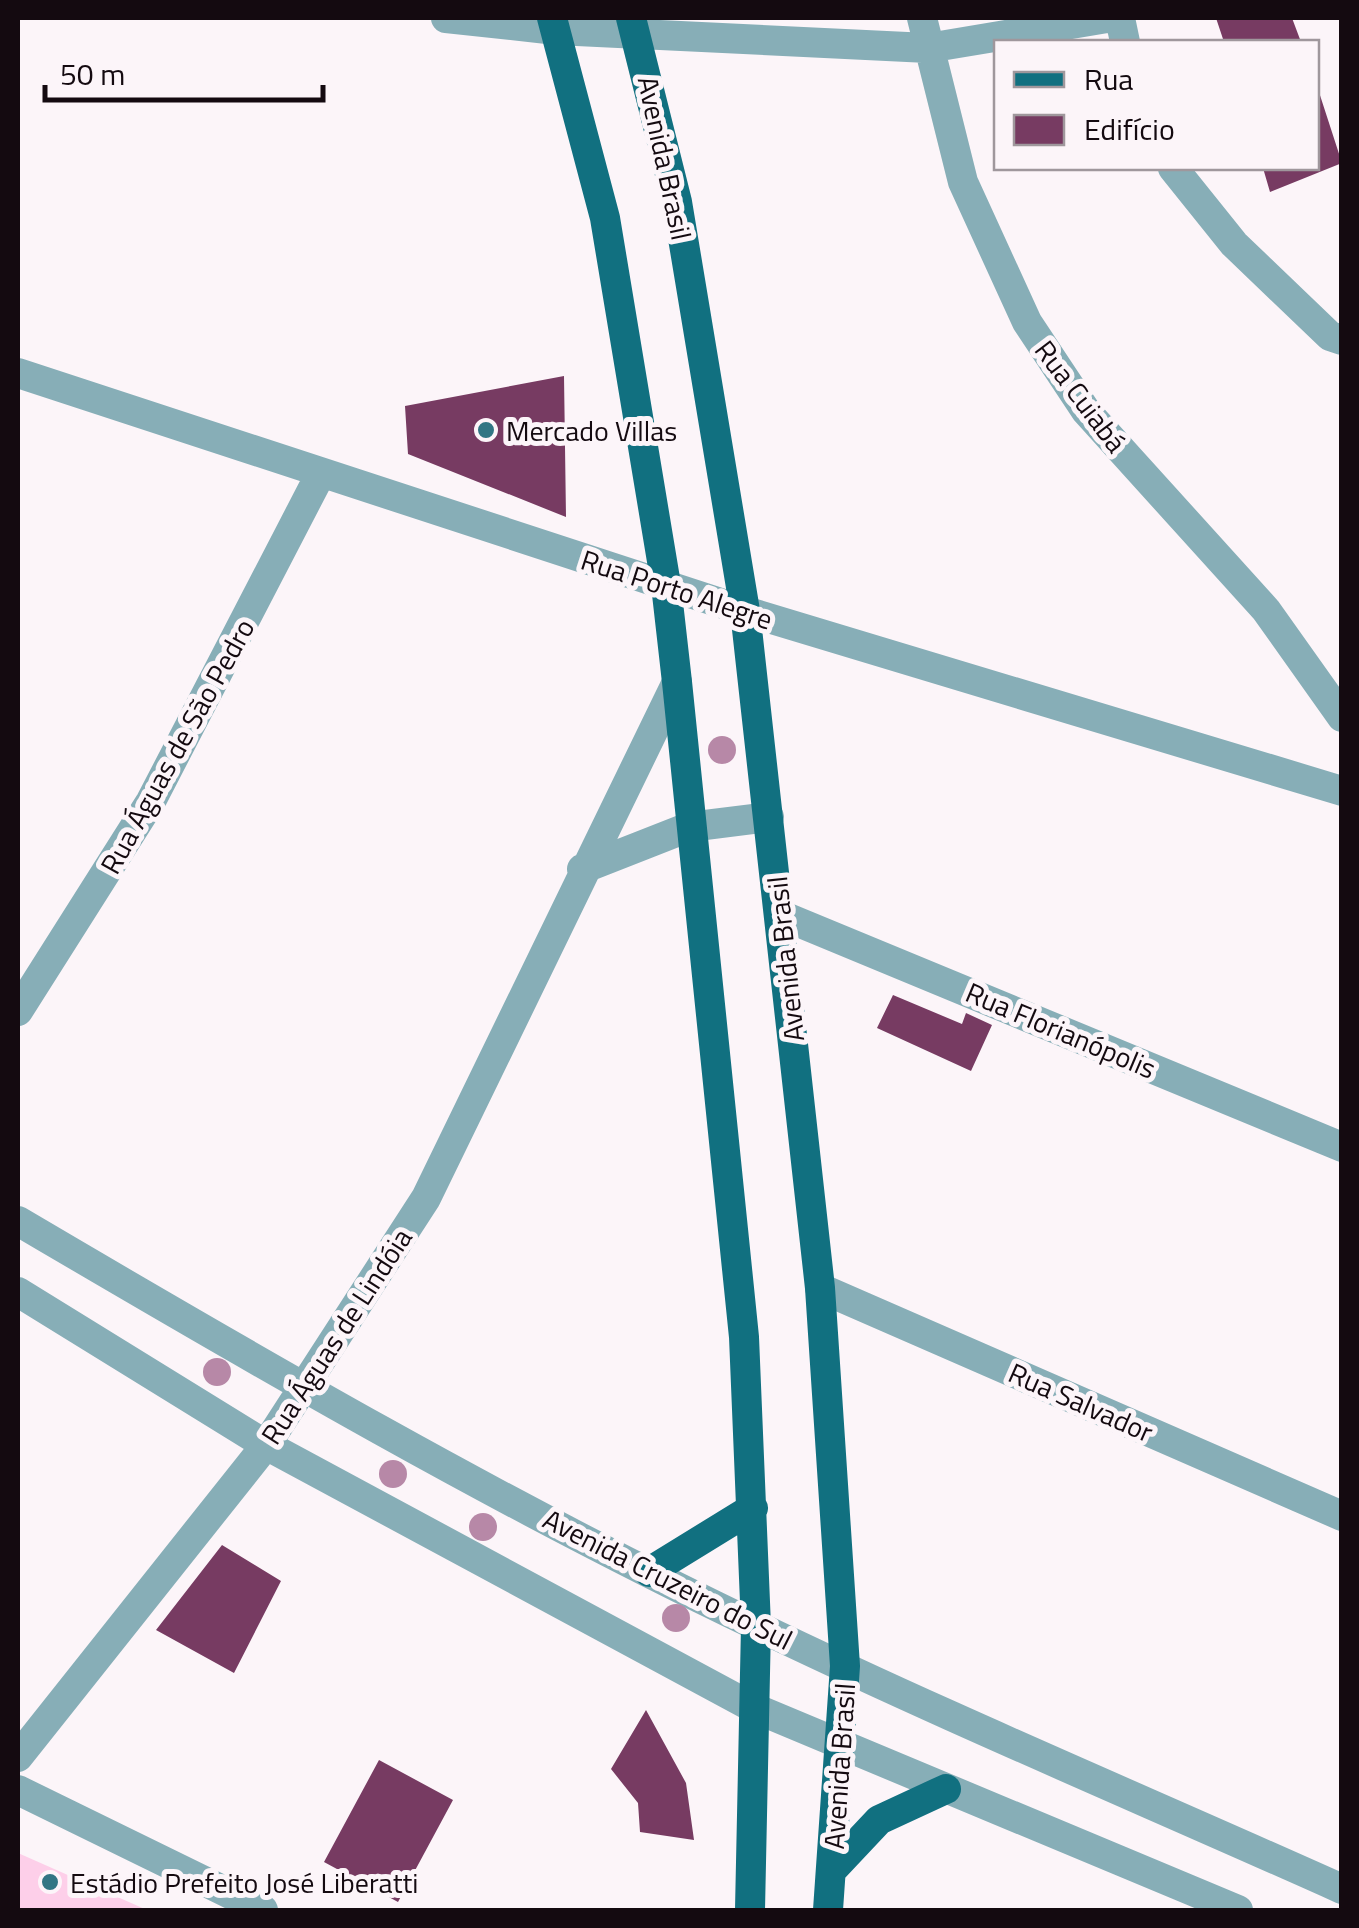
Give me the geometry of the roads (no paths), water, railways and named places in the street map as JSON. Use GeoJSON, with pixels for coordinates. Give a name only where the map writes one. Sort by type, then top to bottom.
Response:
{"type":"FeatureCollection","features":[{"type":"Feature","properties":{"kind":"main road"},"geometry":{"type":"LineString","coordinates":[[554,24],[605,218],[666,585],[677,682],[744,1337],[756,1626],[750,1910]]}},
{"type":"Feature","properties":{"kind":"main road","name":"Avenida Brasil"},"geometry":{"type":"LineString","coordinates":[[634,24],[677,202],[745,611],[820,1288],[846,1666],[828,1910]]}},
{"type":"Feature","properties":{"kind":"main road"},"geometry":{"type":"LineString","coordinates":[[649,1572],[752,1508]]}},
{"type":"Feature","properties":{"kind":"main road"},"geometry":{"type":"LineString","coordinates":[[832,1871],[880,1820],[946,1790]]}},
{"type":"Feature","properties":{"kind":"street"},"geometry":{"type":"LineString","coordinates":[[446,18],[634,24],[928,48],[1108,19],[1124,40]]}},
{"type":"Feature","properties":{"kind":"street","name":"Rua Cuiabá"},"geometry":{"type":"LineString","coordinates":[[922,18],[964,182],[1037,338],[1086,411],[1266,610],[1342,718]]}},
{"type":"Feature","properties":{"kind":"street"},"geometry":{"type":"LineString","coordinates":[[1175,170],[1234,244],[1330,336],[1342,340]]}},
{"type":"Feature","properties":{"kind":"street","name":"Rua Porto Alegre"},"geometry":{"type":"LineString","coordinates":[[18,373],[745,611],[1342,791]]}},
{"type":"Feature","properties":{"kind":"street","name":"Rua Águas de São Pedro"},"geometry":{"type":"LineString","coordinates":[[18,1011],[151,801],[243,631],[321,473]]}},
{"type":"Feature","properties":{"kind":"street","name":"Rua Águas de Lindóia"},"geometry":{"type":"LineString","coordinates":[[18,1757],[266,1445],[306,1390],[426,1198],[511,1027],[582,869],[677,682]]}},
{"type":"Feature","properties":{"kind":"street"},"geometry":{"type":"LineString","coordinates":[[582,869],[689,826],[769,817]]}},
{"type":"Feature","properties":{"kind":"street","name":"Rua Florianópolis"},"geometry":{"type":"LineString","coordinates":[[781,915],[1342,1147]]}},
{"type":"Feature","properties":{"kind":"street","name":"Avenida Cruzeiro do Sul"},"geometry":{"type":"LineString","coordinates":[[18,1221],[306,1390],[756,1626],[1342,1889]]}},
{"type":"Feature","properties":{"kind":"street","name":"Rua Salvador"},"geometry":{"type":"LineString","coordinates":[[820,1288],[1342,1516]]}},
{"type":"Feature","properties":{"kind":"street"},"geometry":{"type":"LineString","coordinates":[[18,1292],[266,1445],[754,1708],[1238,1910]]}},
{"type":"Feature","properties":{"kind":"street"},"geometry":{"type":"LineString","coordinates":[[18,1790],[263,1910]]}},
{"type":"Feature","properties":{"kind":"place","name":"Mercado Villas"},"geometry":{"type":"Point","coordinates":[486,430]}},
{"type":"Feature","properties":{"kind":"place","name":"Estádio Prefeito José Liberatti"},"geometry":{"type":"Point","coordinates":[50,1882]}}]}
